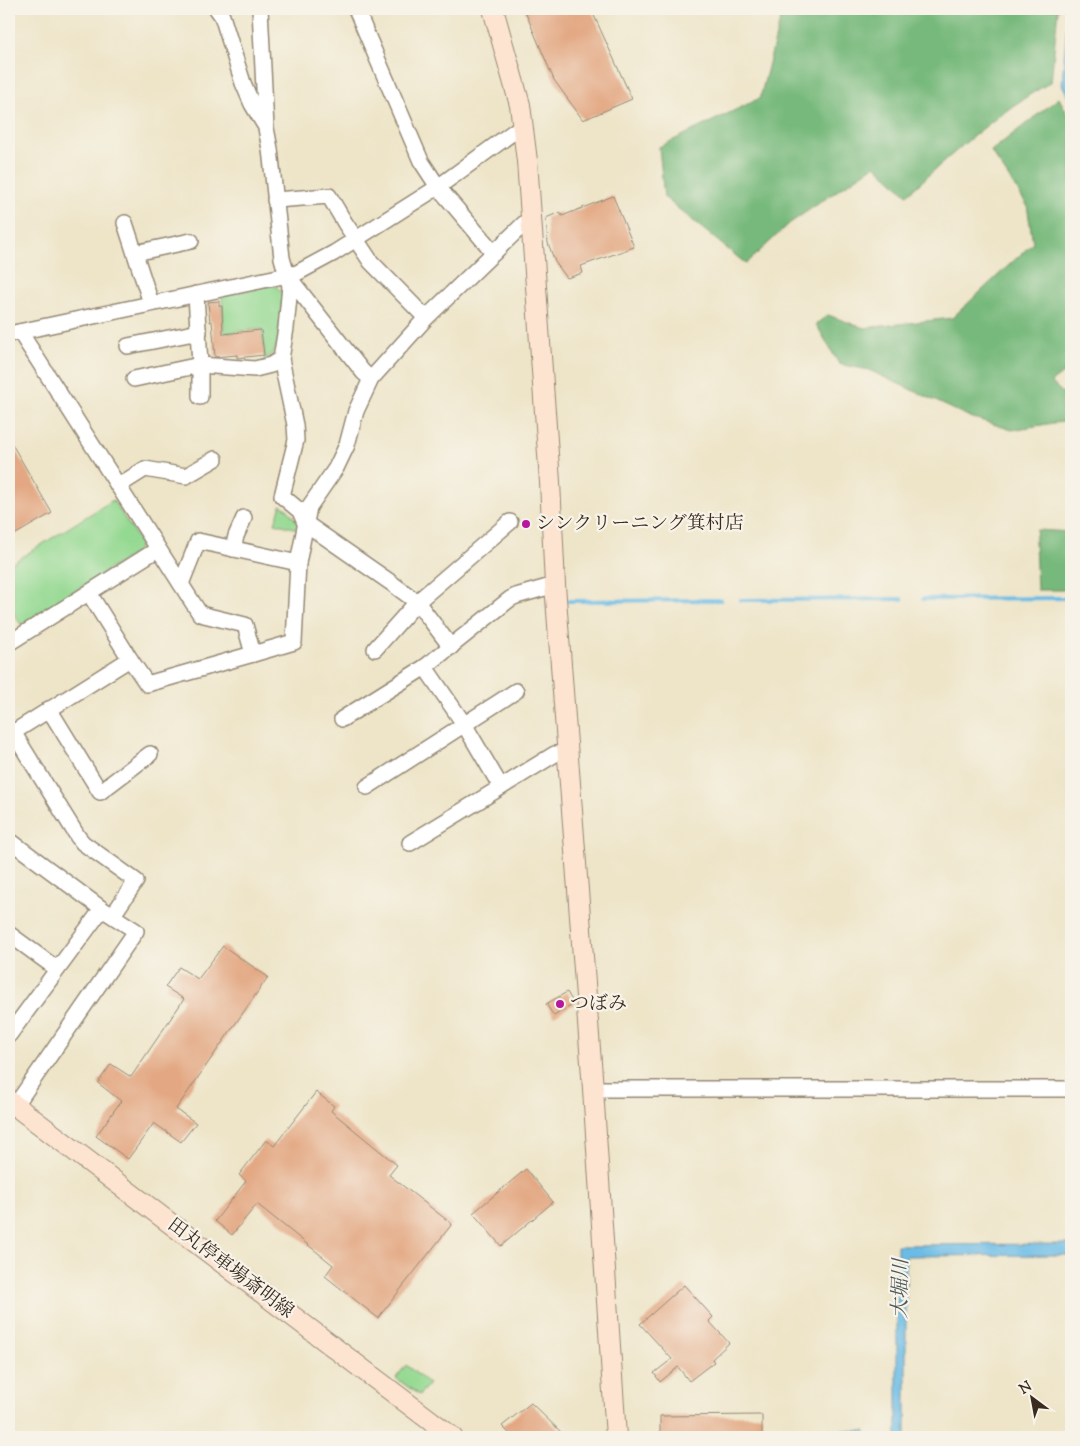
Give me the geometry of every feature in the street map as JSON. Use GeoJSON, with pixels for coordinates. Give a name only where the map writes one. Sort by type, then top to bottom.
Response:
{"type":"FeatureCollection","features":[{"type":"Feature","properties":{"kind":"street"},"geometry":{"type":"LineString","coordinates":[[217,9],[222,16],[249,97],[266,128]]}},
{"type":"Feature","properties":{"kind":"street"},"geometry":{"type":"LineString","coordinates":[[260,9],[266,128],[282,258],[290,286],[281,359],[295,425],[296,440],[282,496],[300,511],[305,523],[417,602],[451,647]]}},
{"type":"Feature","properties":{"kind":"street"},"geometry":{"type":"LineString","coordinates":[[356,9],[421,160],[438,187],[494,253]]}},
{"type":"Feature","properties":{"kind":"street"},"geometry":{"type":"LineString","coordinates":[[493,9],[520,106],[532,216],[555,584],[593,1089],[616,1437]]}},
{"type":"Feature","properties":{"kind":"street"},"geometry":{"type":"LineString","coordinates":[[253,654],[245,625],[200,614],[118,486],[14,333],[305,270],[438,187],[523,125]]}},
{"type":"Feature","properties":{"kind":"street"},"geometry":{"type":"LineString","coordinates":[[275,200],[329,196],[371,262],[426,318]]}},
{"type":"Feature","properties":{"kind":"street"},"geometry":{"type":"LineString","coordinates":[[89,593],[147,684],[294,642],[298,563],[309,507],[336,468],[347,445],[356,411],[371,379],[426,318],[532,216]]}},
{"type":"Feature","properties":{"kind":"street"},"geometry":{"type":"LineString","coordinates":[[126,223],[151,303]]}},
{"type":"Feature","properties":{"kind":"street"},"geometry":{"type":"LineString","coordinates":[[135,253],[191,241]]}},
{"type":"Feature","properties":{"kind":"street"},"geometry":{"type":"LineString","coordinates":[[287,275],[363,372],[371,379]]}},
{"type":"Feature","properties":{"kind":"street"},"geometry":{"type":"LineString","coordinates":[[196,294],[199,332],[200,397]]}},
{"type":"Feature","properties":{"kind":"street"},"geometry":{"type":"LineString","coordinates":[[128,346],[199,332]]}},
{"type":"Feature","properties":{"kind":"street"},"geometry":{"type":"LineString","coordinates":[[134,379],[200,365],[256,369],[271,365],[281,359]]}},
{"type":"Feature","properties":{"kind":"street"},"geometry":{"type":"LineString","coordinates":[[118,486],[145,469],[186,476],[215,459]]}},
{"type":"Feature","properties":{"kind":"street"},"geometry":{"type":"LineString","coordinates":[[234,549],[236,536],[244,518]]}},
{"type":"Feature","properties":{"kind":"street"},"geometry":{"type":"LineString","coordinates":[[376,649],[417,602],[510,522]]}},
{"type":"Feature","properties":{"kind":"street"},"geometry":{"type":"LineString","coordinates":[[181,584],[198,541],[298,563]]}},
{"type":"Feature","properties":{"kind":"street"},"geometry":{"type":"LineString","coordinates":[[9,643],[158,549]]}},
{"type":"Feature","properties":{"kind":"street"},"geometry":{"type":"LineString","coordinates":[[342,719],[425,667],[510,599],[555,584]]}},
{"type":"Feature","properties":{"kind":"street"},"geometry":{"type":"LineString","coordinates":[[10,1032],[57,969],[136,882],[78,837],[11,734],[130,659]]}},
{"type":"Feature","properties":{"kind":"street"},"geometry":{"type":"LineString","coordinates":[[425,667],[464,724],[501,787]]}},
{"type":"Feature","properties":{"kind":"street"},"geometry":{"type":"LineString","coordinates":[[367,787],[516,691]]}},
{"type":"Feature","properties":{"kind":"street"},"geometry":{"type":"LineString","coordinates":[[50,710],[100,792],[150,754]]}},
{"type":"Feature","properties":{"kind":"street"},"geometry":{"type":"LineString","coordinates":[[410,843],[556,754],[568,753]]}},
{"type":"Feature","properties":{"kind":"street"},"geometry":{"type":"LineString","coordinates":[[9,840],[136,931],[12,1103]]}},
{"type":"Feature","properties":{"kind":"street"},"geometry":{"type":"LineString","coordinates":[[9,934],[57,969]]}},
{"type":"Feature","properties":{"kind":"street"},"geometry":{"type":"LineString","coordinates":[[593,1089],[1071,1089]]}},
{"type":"Feature","properties":{"kind":"street","name":"田丸停車場斎明線"},"geometry":{"type":"LineString","coordinates":[[12,1103],[452,1437]]}},
{"type":"Feature","properties":{"kind":"green space"},"geometry":{"type":"Polygon","coordinates":[[[783,9],[1058,9],[1051,82],[994,120],[958,149],[907,195],[875,165],[790,223],[746,264],[664,197],[659,147],[760,98],[783,9]]]}},
{"type":"Feature","properties":{"kind":"green space"},"geometry":{"type":"Polygon","coordinates":[[[1059,98],[1071,121],[1071,367],[1051,382],[1071,401],[1071,420],[1012,430],[970,417],[869,370],[839,364],[816,324],[828,315],[864,328],[952,318],[1033,243],[1027,205],[991,151],[1059,98]]]}},
{"type":"Feature","properties":{"kind":"green space"},"geometry":{"type":"Polygon","coordinates":[[[274,284],[283,294],[278,342],[274,352],[265,360],[262,329],[224,333],[222,296],[274,284]]]}},
{"type":"Feature","properties":{"kind":"green space"},"geometry":{"type":"Polygon","coordinates":[[[113,500],[140,542],[138,551],[21,625],[9,606],[9,565],[113,500]]]}},
{"type":"Feature","properties":{"kind":"green space"},"geometry":{"type":"Polygon","coordinates":[[[281,505],[287,509],[299,524],[297,529],[275,523],[281,505]]]}},
{"type":"Feature","properties":{"kind":"green space"},"geometry":{"type":"Polygon","coordinates":[[[1037,530],[1071,532],[1071,590],[1037,590],[1035,542],[1037,530]]]}},
{"type":"Feature","properties":{"kind":"green space"},"geometry":{"type":"Polygon","coordinates":[[[406,1365],[429,1384],[419,1395],[396,1378],[406,1365]]]}},
{"type":"Feature","properties":{"kind":"water"},"geometry":{"type":"Polygon","coordinates":[[[1068,9],[1071,9],[1071,103],[1062,84],[1068,9]]]}},
{"type":"Feature","properties":{"kind":"water","name":"大堀川"},"geometry":{"type":"Polygon","coordinates":[[[1071,1244],[1071,1255],[906,1256],[906,1437],[897,1437],[897,1245],[1071,1244]]]}},
{"type":"Feature","properties":{"kind":"water"},"geometry":{"type":"Polygon","coordinates":[[[842,1430],[866,1431],[866,1437],[842,1437],[842,1430]]]}},
{"type":"Feature","properties":{"kind":"building"},"geometry":{"type":"Polygon","coordinates":[[[524,9],[591,9],[632,99],[583,120],[554,80],[524,9]]]}},
{"type":"Feature","properties":{"kind":"building"},"geometry":{"type":"Polygon","coordinates":[[[613,196],[634,247],[581,266],[583,273],[567,278],[555,262],[548,243],[546,218],[560,212],[562,216],[613,196]]]}},
{"type":"Feature","properties":{"kind":"building"},"geometry":{"type":"Polygon","coordinates":[[[219,301],[219,306],[222,306],[223,334],[261,330],[264,355],[237,358],[237,355],[215,357],[212,321],[210,322],[208,302],[219,301]]]}},
{"type":"Feature","properties":{"kind":"building"},"geometry":{"type":"Polygon","coordinates":[[[9,439],[52,513],[9,538],[9,439]]]}},
{"type":"Feature","properties":{"kind":"building"},"geometry":{"type":"Polygon","coordinates":[[[223,946],[268,977],[176,1109],[196,1123],[181,1142],[154,1123],[128,1159],[96,1136],[121,1101],[98,1083],[111,1064],[131,1077],[184,999],[165,987],[179,967],[198,979],[223,946]]]}},
{"type":"Feature","properties":{"kind":"building","name":"つぼみ"},"geometry":{"type":"Polygon","coordinates":[[[567,992],[574,1004],[554,1016],[546,1004],[567,992]]]}},
{"type":"Feature","properties":{"kind":"building"},"geometry":{"type":"Polygon","coordinates":[[[316,1092],[334,1106],[331,1111],[397,1165],[389,1175],[452,1224],[378,1318],[325,1276],[333,1265],[257,1204],[232,1235],[215,1221],[246,1181],[239,1175],[266,1140],[274,1146],[316,1092]]]}},
{"type":"Feature","properties":{"kind":"building"},"geometry":{"type":"Polygon","coordinates":[[[526,1169],[553,1202],[501,1246],[473,1213],[526,1169]]]}},
{"type":"Feature","properties":{"kind":"building"},"geometry":{"type":"Polygon","coordinates":[[[684,1285],[713,1317],[709,1321],[729,1343],[712,1359],[714,1362],[689,1381],[678,1367],[660,1382],[654,1373],[672,1359],[640,1324],[684,1285]]]}},
{"type":"Feature","properties":{"kind":"building"},"geometry":{"type":"Polygon","coordinates":[[[531,1403],[566,1437],[513,1437],[502,1426],[531,1403]]]}},
{"type":"Feature","properties":{"kind":"building"},"geometry":{"type":"Polygon","coordinates":[[[762,1415],[762,1437],[660,1437],[660,1416],[762,1415]]]}},
{"type":"Feature","properties":{"kind":"waterway"},"geometry":{"type":"LineString","coordinates":[[923,599],[1071,598]]}},
{"type":"Feature","properties":{"kind":"waterway"},"geometry":{"type":"LineString","coordinates":[[741,600],[902,599]]}},
{"type":"Feature","properties":{"kind":"waterway"},"geometry":{"type":"LineString","coordinates":[[568,601],[721,600]]}},
{"type":"Feature","properties":{"kind":"place","name":"シンクリーニング箕村店"},"geometry":{"type":"Point","coordinates":[526,524]}},
{"type":"Feature","properties":{"kind":"place","name":"つぼみ"},"geometry":{"type":"Point","coordinates":[560,1004]}}]}
